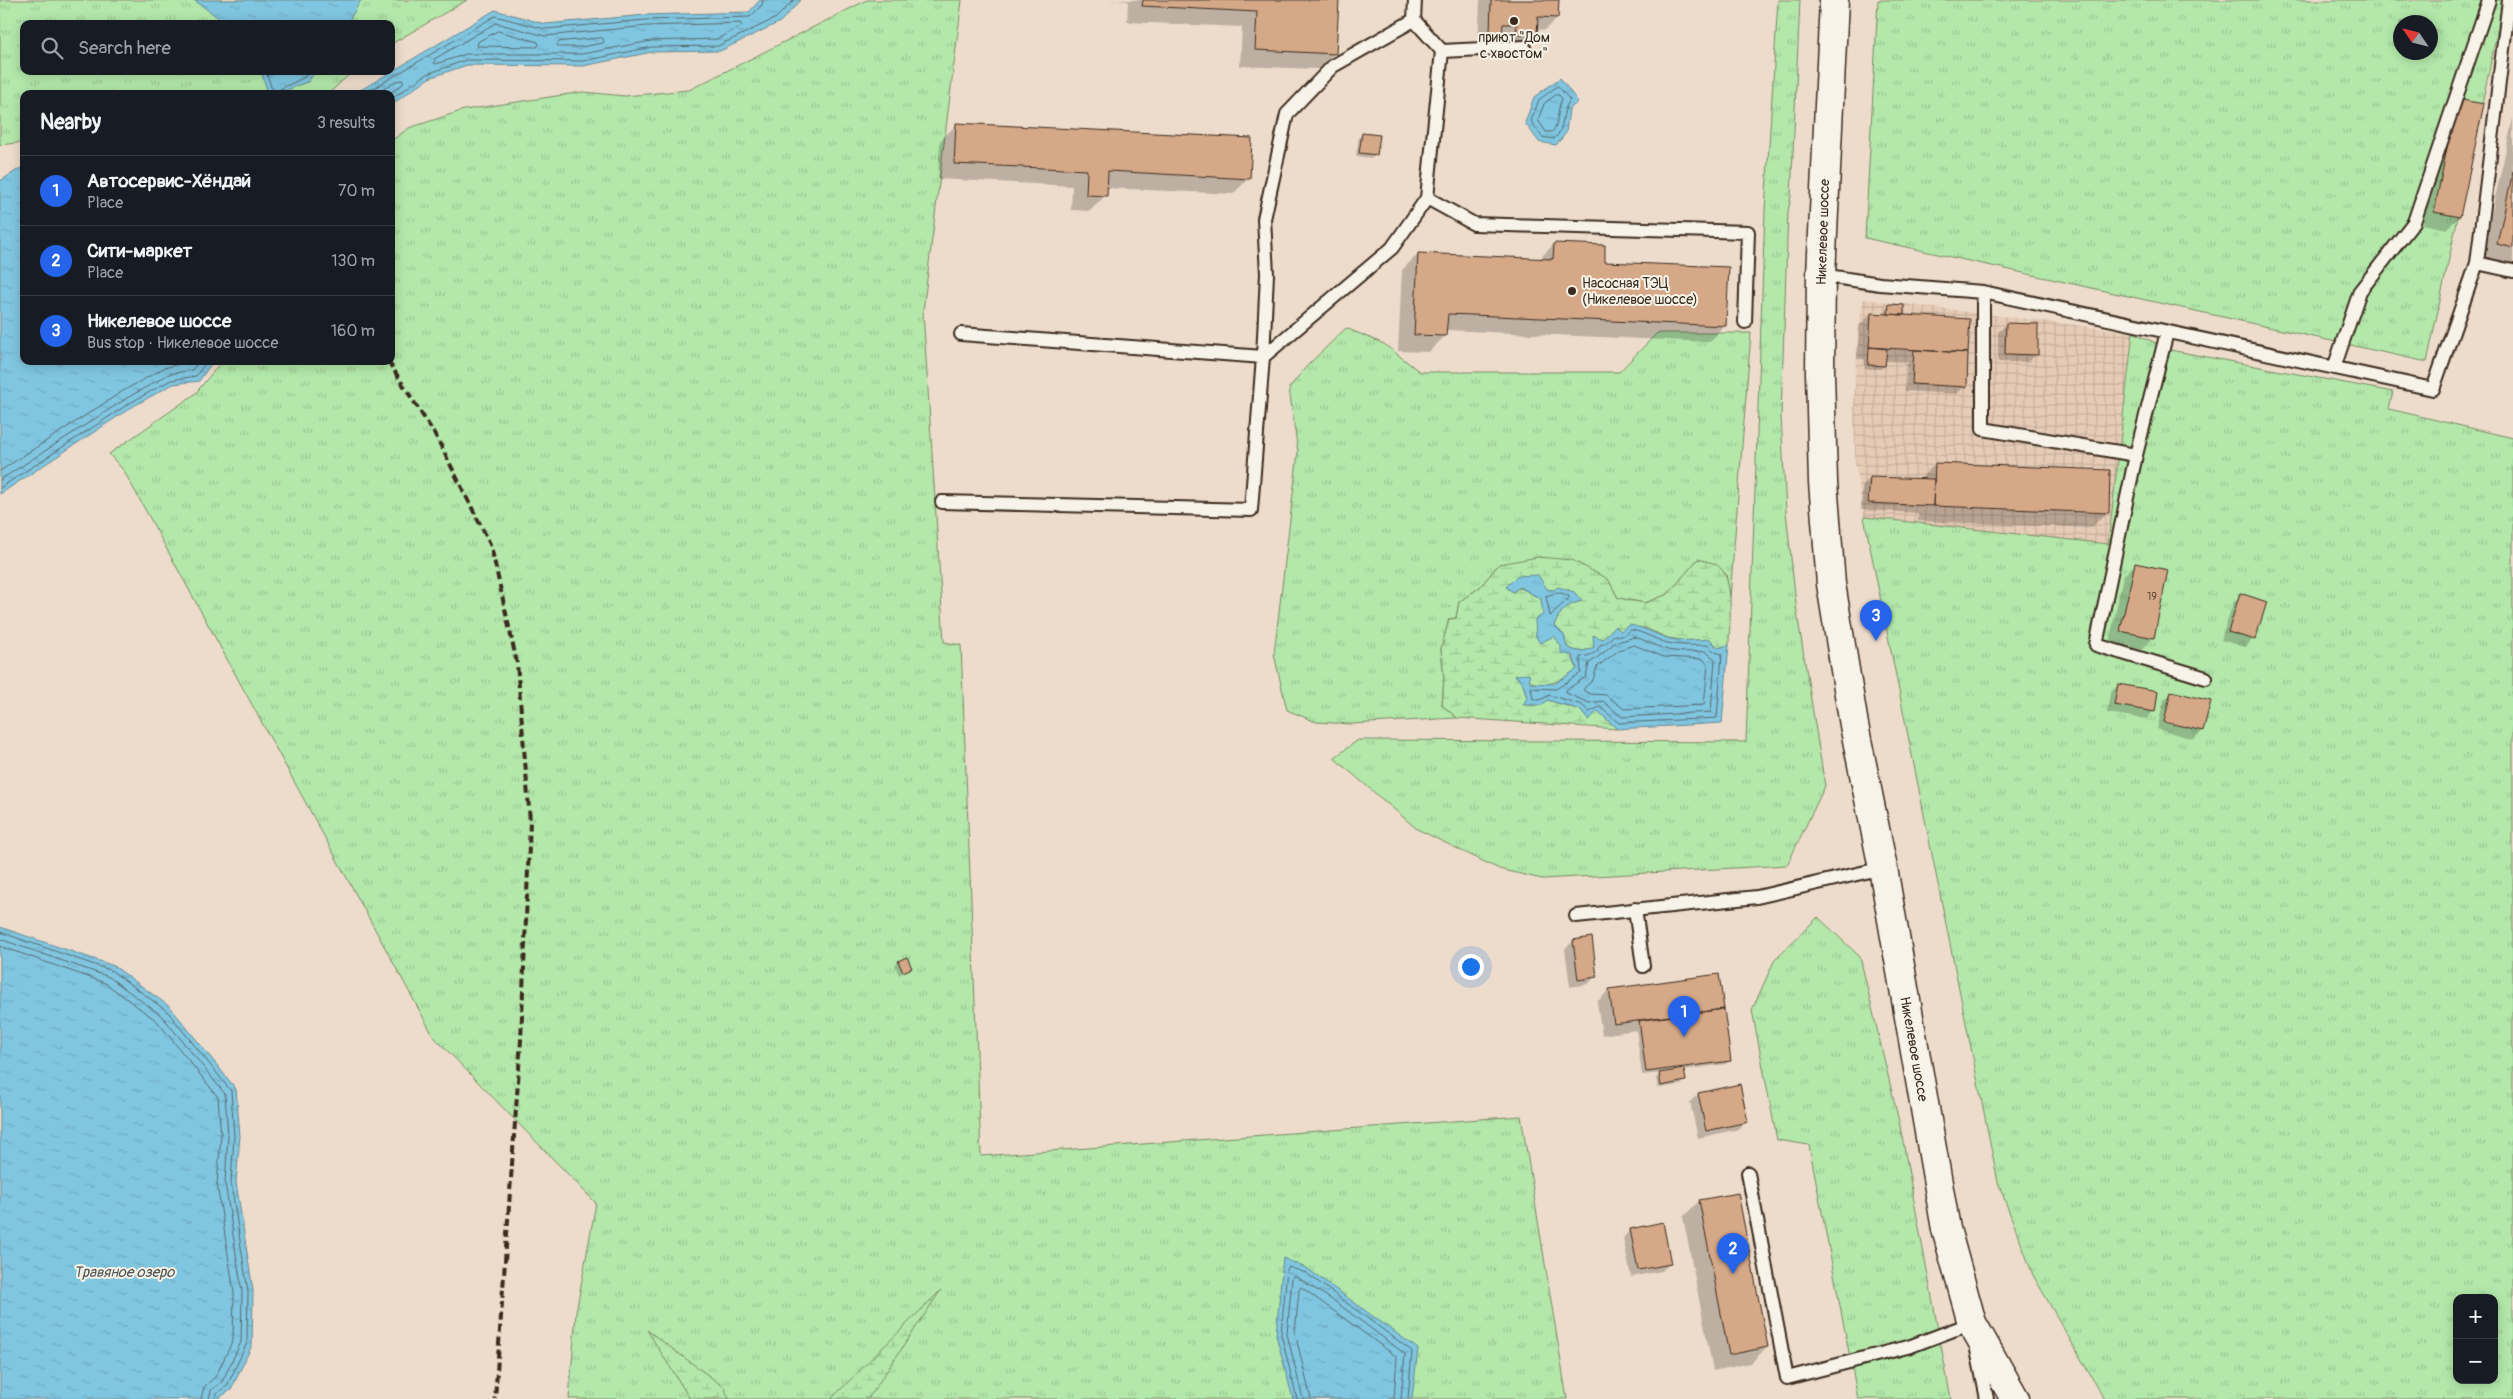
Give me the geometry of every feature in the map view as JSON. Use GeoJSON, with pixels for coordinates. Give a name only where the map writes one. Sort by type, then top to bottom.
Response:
{"type":"FeatureCollection","features":[{"type":"Feature","properties":{"kind":"main road","name":"Никелевое шоссе"},"geometry":{"type":"LineString","coordinates":[[1834,0],[1821,275],[1820,373],[1823,482],[1831,584],[1854,725],[1882,868],[1946,1229],[1972,1323],[2014,1399]]}},
{"type":"Feature","properties":{"kind":"lane"},"geometry":{"type":"LineString","coordinates":[[961,334],[1263,357],[1392,248],[1427,198],[1442,50],[1414,20],[1415,0]]}},
{"type":"Feature","properties":{"kind":"lane"},"geometry":{"type":"LineString","coordinates":[[2334,368],[2360,291],[2414,222],[2489,0]]}},
{"type":"Feature","properties":{"kind":"lane"},"geometry":{"type":"LineString","coordinates":[[1821,275],[1880,284],[1983,292],[2433,389],[2477,263],[2509,0]]}},
{"type":"Feature","properties":{"kind":"lane"},"geometry":{"type":"LineString","coordinates":[[942,502],[1251,510],[1268,274],[1264,219],[1287,114],[1333,66],[1414,20]]}},
{"type":"Feature","properties":{"kind":"lane"},"geometry":{"type":"LineString","coordinates":[[1442,50],[1524,47]]}},
{"type":"Feature","properties":{"kind":"lane"},"geometry":{"type":"LineString","coordinates":[[1427,198],[1474,224],[1748,232],[1745,322]]}},
{"type":"Feature","properties":{"kind":"lane"},"geometry":{"type":"LineString","coordinates":[[2477,263],[2513,271]]}},
{"type":"Feature","properties":{"kind":"lane"},"geometry":{"type":"LineString","coordinates":[[1983,292],[1982,429],[2136,455]]}},
{"type":"Feature","properties":{"kind":"lane"},"geometry":{"type":"LineString","coordinates":[[2167,332],[2136,455],[2096,645],[2206,678]]}},
{"type":"Feature","properties":{"kind":"lane"},"geometry":{"type":"LineString","coordinates":[[1576,916],[1757,897],[1882,868]]}},
{"type":"Feature","properties":{"kind":"lane"},"geometry":{"type":"LineString","coordinates":[[1635,909],[1643,966]]}},
{"type":"Feature","properties":{"kind":"lane"},"geometry":{"type":"LineString","coordinates":[[1748,1173],[1787,1378],[1911,1346],[1972,1323],[1987,1399]]}},
{"type":"Feature","properties":{"kind":"shaded area"},"geometry":{"type":"Polygon","coordinates":[[[1863,299],[2133,332],[2108,544],[1864,517],[1855,463],[1854,403],[1857,348],[1863,299]]]}},
{"type":"Feature","properties":{"kind":"green space"},"geometry":{"type":"Polygon","coordinates":[[[0,0],[467,0],[395,42],[395,20],[20,20],[20,75],[349,75],[332,90],[20,90],[20,142],[0,145],[0,0]]]}},
{"type":"Feature","properties":{"kind":"green space"},"geometry":{"type":"Polygon","coordinates":[[[867,0],[962,0],[923,311],[944,642],[961,645],[981,1156],[1521,1116],[1567,1399],[569,1399],[576,1313],[596,1203],[434,1037],[124,471],[109,454],[195,394],[219,365],[395,365],[395,138],[409,128],[464,110],[583,92],[625,96],[689,90],[867,0]]]}},
{"type":"Feature","properties":{"kind":"green space"},"geometry":{"type":"Polygon","coordinates":[[[1778,0],[1800,0],[1791,196],[1788,212],[1781,416],[1786,512],[1797,613],[1825,786],[1787,865],[1542,879],[1499,869],[1417,829],[1334,758],[1358,740],[1746,742],[1765,210],[1778,0]]]}},
{"type":"Feature","properties":{"kind":"green space"},"geometry":{"type":"Polygon","coordinates":[[[1878,0],[2504,0],[2427,362],[1865,238],[1878,0]]]}},
{"type":"Feature","properties":{"kind":"green space"},"geometry":{"type":"Polygon","coordinates":[[[1346,328],[1384,344],[1420,372],[1619,372],[1657,333],[1751,333],[1730,597],[1726,574],[1698,559],[1668,594],[1645,603],[1618,598],[1608,579],[1499,564],[1480,587],[1459,602],[1456,618],[1449,619],[1441,649],[1444,678],[1442,705],[1457,718],[1351,724],[1316,722],[1287,710],[1274,654],[1298,452],[1289,388],[1306,367],[1346,328]]]}},
{"type":"Feature","properties":{"kind":"green space"},"geometry":{"type":"Polygon","coordinates":[[[2133,332],[2170,350],[2393,392],[2389,409],[2513,438],[2513,1399],[2104,1399],[2033,1275],[1998,1182],[1864,517],[2108,544],[2133,332]]]}},
{"type":"Feature","properties":{"kind":"green space"},"geometry":{"type":"Polygon","coordinates":[[[1538,557],[1572,560],[1608,579],[1618,598],[1645,603],[1668,594],[1698,559],[1713,563],[1723,571],[1729,590],[1729,645],[1718,648],[1710,639],[1688,641],[1668,638],[1645,628],[1621,632],[1615,626],[1594,647],[1582,651],[1575,650],[1567,647],[1564,635],[1554,625],[1564,609],[1571,604],[1581,601],[1574,592],[1521,588],[1541,599],[1545,617],[1552,633],[1572,658],[1577,670],[1547,684],[1533,683],[1515,675],[1523,684],[1527,698],[1548,700],[1580,710],[1598,711],[1617,729],[1457,718],[1442,705],[1444,678],[1441,649],[1449,619],[1456,618],[1459,602],[1480,587],[1499,564],[1538,557]],[[1506,587],[1513,592],[1518,588],[1506,587]]]}},
{"type":"Feature","properties":{"kind":"green space"},"geometry":{"type":"Polygon","coordinates":[[[1818,917],[1860,957],[1900,1126],[1951,1399],[1858,1399],[1809,1145],[1777,1140],[1752,1010],[1775,959],[1818,917]]]}},
{"type":"Feature","properties":{"kind":"green space"},"geometry":{"type":"Polygon","coordinates":[[[941,1290],[868,1399],[831,1399],[941,1290]]]}},
{"type":"Feature","properties":{"kind":"green space"},"geometry":{"type":"Polygon","coordinates":[[[647,1330],[724,1387],[729,1399],[690,1399],[647,1330]]]}},
{"type":"Feature","properties":{"kind":"water"},"geometry":{"type":"Polygon","coordinates":[[[194,0],[361,0],[349,20],[222,20],[194,0]]]}},
{"type":"Feature","properties":{"kind":"water"},"geometry":{"type":"Polygon","coordinates":[[[760,0],[801,0],[780,22],[720,51],[652,52],[583,66],[467,65],[429,78],[395,102],[395,90],[361,90],[386,75],[395,75],[395,70],[495,10],[545,24],[646,15],[749,12],[760,0]]]}},
{"type":"Feature","properties":{"kind":"water"},"geometry":{"type":"Polygon","coordinates":[[[262,75],[313,75],[309,81],[287,90],[267,90],[262,75]]]}},
{"type":"Feature","properties":{"kind":"water"},"geometry":{"type":"Polygon","coordinates":[[[1560,78],[1578,102],[1569,109],[1566,133],[1556,145],[1539,142],[1525,123],[1534,97],[1560,78]]]}},
{"type":"Feature","properties":{"kind":"water"},"geometry":{"type":"Polygon","coordinates":[[[20,168],[20,365],[210,365],[199,381],[173,384],[132,407],[0,494],[0,181],[20,168]]]}},
{"type":"Feature","properties":{"kind":"water"},"geometry":{"type":"Polygon","coordinates":[[[1538,575],[1547,589],[1554,590],[1558,587],[1574,592],[1582,601],[1572,604],[1565,609],[1559,615],[1554,625],[1564,635],[1567,647],[1574,650],[1584,651],[1594,647],[1593,635],[1603,639],[1615,626],[1621,631],[1629,625],[1677,640],[1710,639],[1718,648],[1729,645],[1722,723],[1617,729],[1598,711],[1588,720],[1580,710],[1548,700],[1542,705],[1523,705],[1527,698],[1523,684],[1515,675],[1529,674],[1530,683],[1554,684],[1577,669],[1573,656],[1561,653],[1561,646],[1554,636],[1540,643],[1536,637],[1535,619],[1543,615],[1541,599],[1520,587],[1513,592],[1506,587],[1517,576],[1538,575]]]}},
{"type":"Feature","properties":{"kind":"water","name":"Травяное озеро"},"geometry":{"type":"Polygon","coordinates":[[[0,927],[114,966],[170,1007],[236,1089],[240,1136],[236,1182],[253,1291],[252,1345],[231,1390],[217,1399],[0,1399],[0,927]]]}},
{"type":"Feature","properties":{"kind":"water"},"geometry":{"type":"Polygon","coordinates":[[[1283,1258],[1308,1269],[1418,1349],[1412,1399],[1293,1399],[1276,1335],[1283,1258]]]}},
{"type":"Feature","properties":{"kind":"building"},"geometry":{"type":"Polygon","coordinates":[[[1143,0],[1339,0],[1336,54],[1255,50],[1257,12],[1142,6],[1143,0]]]}},
{"type":"Feature","properties":{"kind":"building","name":"приют \"Дом с хвостом\""},"geometry":{"type":"Polygon","coordinates":[[[1491,0],[1559,0],[1558,18],[1538,17],[1537,36],[1516,35],[1517,24],[1503,24],[1502,35],[1490,34],[1491,0]]]}},
{"type":"Feature","properties":{"kind":"building"},"geometry":{"type":"Polygon","coordinates":[[[2457,99],[2484,104],[2460,217],[2434,212],[2457,99]]]}},
{"type":"Feature","properties":{"kind":"building"},"geometry":{"type":"Polygon","coordinates":[[[956,123],[1252,138],[1250,179],[1108,171],[1107,196],[1086,195],[1087,170],[954,164],[956,123]]]}},
{"type":"Feature","properties":{"kind":"building"},"geometry":{"type":"Polygon","coordinates":[[[1362,133],[1380,135],[1377,155],[1359,153],[1362,133]]]}},
{"type":"Feature","properties":{"kind":"building"},"geometry":{"type":"Polygon","coordinates":[[[2513,171],[2513,248],[2497,244],[2513,171]]]}},
{"type":"Feature","properties":{"kind":"building","name":"Насосная ТЭЦ (Никелевое шоссе)"},"geometry":{"type":"Polygon","coordinates":[[[1554,243],[1605,245],[1605,262],[1729,267],[1726,326],[1448,314],[1446,336],[1414,335],[1418,253],[1553,259],[1554,243]]]}},
{"type":"Feature","properties":{"kind":"building"},"geometry":{"type":"Polygon","coordinates":[[[1889,304],[1904,305],[1904,315],[1888,314],[1889,304]]]}},
{"type":"Feature","properties":{"kind":"building"},"geometry":{"type":"Polygon","coordinates":[[[1871,313],[1970,319],[1968,353],[1869,347],[1871,313]]]}},
{"type":"Feature","properties":{"kind":"building"},"geometry":{"type":"Polygon","coordinates":[[[2006,323],[2038,324],[2038,355],[2005,354],[2006,323]]]}},
{"type":"Feature","properties":{"kind":"building"},"geometry":{"type":"Polygon","coordinates":[[[1869,347],[1887,349],[1885,366],[1868,365],[1869,347]]]}},
{"type":"Feature","properties":{"kind":"building"},"geometry":{"type":"Polygon","coordinates":[[[1914,350],[1968,353],[1967,387],[1912,384],[1914,350]]]}},
{"type":"Feature","properties":{"kind":"building"},"geometry":{"type":"Polygon","coordinates":[[[1935,463],[2110,470],[2109,513],[1933,506],[1935,463]]]}},
{"type":"Feature","properties":{"kind":"building"},"geometry":{"type":"Polygon","coordinates":[[[1870,477],[1934,479],[1933,506],[1868,503],[1870,477]]]}},
{"type":"Feature","properties":{"kind":"building"},"geometry":{"type":"Polygon","coordinates":[[[2135,563],[2168,570],[2154,638],[2120,631],[2135,563]]]}},
{"type":"Feature","properties":{"kind":"building"},"geometry":{"type":"Polygon","coordinates":[[[2240,593],[2267,602],[2255,640],[2228,632],[2240,593]]]}},
{"type":"Feature","properties":{"kind":"building"},"geometry":{"type":"Polygon","coordinates":[[[2118,684],[2158,691],[2155,712],[2114,705],[2118,684]]]}},
{"type":"Feature","properties":{"kind":"building"},"geometry":{"type":"Polygon","coordinates":[[[2171,691],[2211,701],[2203,731],[2164,722],[2171,691]]]}},
{"type":"Feature","properties":{"kind":"building"},"geometry":{"type":"Polygon","coordinates":[[[1592,937],[1597,977],[1578,980],[1573,940],[1592,937]]]}},
{"type":"Feature","properties":{"kind":"building"},"geometry":{"type":"Polygon","coordinates":[[[907,957],[912,968],[903,972],[898,961],[907,957]]]}},
{"type":"Feature","properties":{"kind":"building"},"geometry":{"type":"Polygon","coordinates":[[[1719,974],[1724,1009],[1614,1024],[1609,989],[1719,974]]]}},
{"type":"Feature","properties":{"kind":"building"},"geometry":{"type":"Polygon","coordinates":[[[1724,1009],[1731,1061],[1646,1072],[1639,1020],[1724,1009]]]}},
{"type":"Feature","properties":{"kind":"building"},"geometry":{"type":"Polygon","coordinates":[[[1684,1069],[1686,1081],[1661,1086],[1659,1073],[1684,1069]]]}},
{"type":"Feature","properties":{"kind":"building"},"geometry":{"type":"Polygon","coordinates":[[[1740,1084],[1748,1122],[1706,1131],[1698,1093],[1740,1084]]]}},
{"type":"Feature","properties":{"kind":"building"},"geometry":{"type":"Polygon","coordinates":[[[1738,1193],[1768,1347],[1729,1355],[1699,1200],[1738,1193]]]}},
{"type":"Feature","properties":{"kind":"building"},"geometry":{"type":"Polygon","coordinates":[[[1663,1222],[1671,1264],[1638,1270],[1630,1229],[1663,1222]]]}},
{"type":"Feature","properties":{"kind":"railway"},"geometry":{"type":"LineString","coordinates":[[391,365],[437,438],[491,546],[517,663],[530,821],[521,1040],[495,1399]]}},
{"type":"Feature","properties":{"kind":"place","name":"приют \"Дом с хвостом\""},"geometry":{"type":"Point","coordinates":[1514,21]}},
{"type":"Feature","properties":{"kind":"place","name":"Насосная ТЭЦ (Никелевое шоссе)"},"geometry":{"type":"Point","coordinates":[1572,291]}},
{"type":"Feature","properties":{"kind":"place","name":"Никелевое шоссе"},"geometry":{"type":"Point","coordinates":[1876,641]}},
{"type":"Feature","properties":{"kind":"place","name":"Автосервис-Хёндай"},"geometry":{"type":"Point","coordinates":[1684,1037]}},
{"type":"Feature","properties":{"kind":"place","name":"Сити-маркет"},"geometry":{"type":"Point","coordinates":[1733,1274]}}]}
